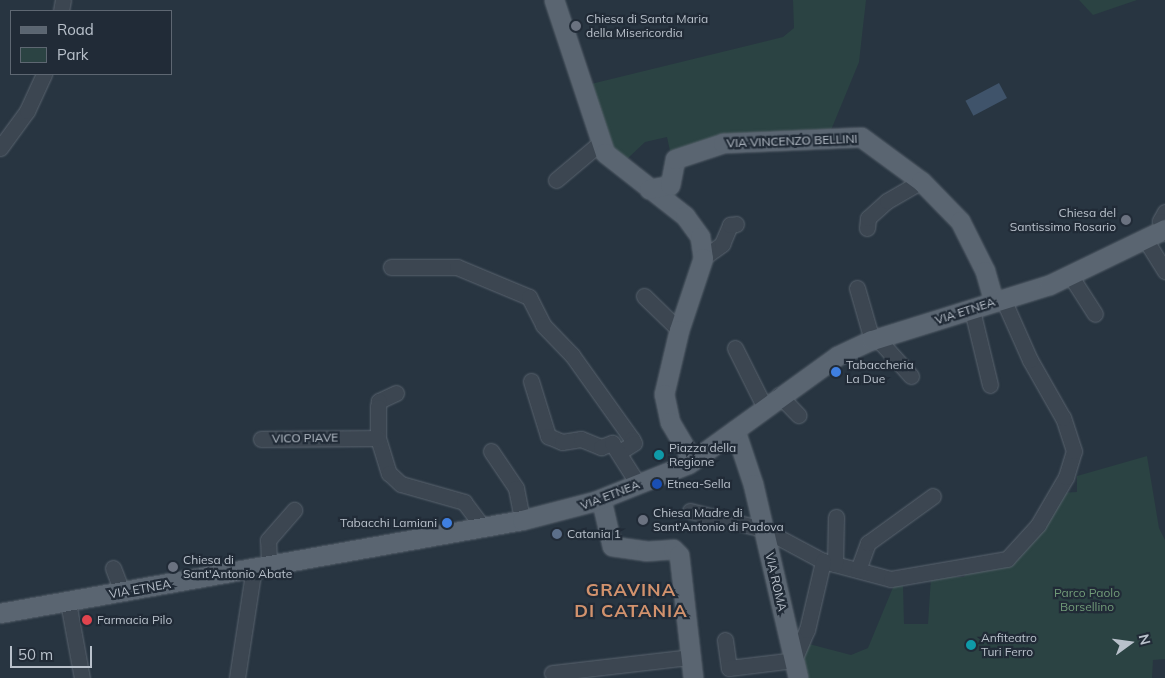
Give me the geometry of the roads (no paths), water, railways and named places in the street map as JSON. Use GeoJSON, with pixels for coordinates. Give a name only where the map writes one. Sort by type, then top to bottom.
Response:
{"type":"FeatureCollection","features":[{"type":"Feature","properties":{"kind":"main road"},"geometry":{"type":"LineString","coordinates":[[554,0],[601,142],[612,162],[684,216],[700,237],[703,258],[678,330],[664,394],[670,422],[693,461]]}},
{"type":"Feature","properties":{"kind":"main road","name":"VIA VINCENZO BELLINI"},"geometry":{"type":"LineString","coordinates":[[672,180],[675,159],[723,143],[861,137],[921,181],[960,221],[972,242],[999,301]]}},
{"type":"Feature","properties":{"kind":"main road"},"geometry":{"type":"LineString","coordinates":[[649,189],[666,188],[672,180]]}},
{"type":"Feature","properties":{"kind":"main road"},"geometry":{"type":"LineString","coordinates":[[672,180],[684,216]]}},
{"type":"Feature","properties":{"kind":"main road","name":"VIA ETNEA"},"geometry":{"type":"LineString","coordinates":[[0,613],[522,520],[601,499],[693,461],[772,401],[837,356],[875,339],[972,310],[1070,275],[1145,239],[1164,226]]}},
{"type":"Feature","properties":{"kind":"main road","name":"VIA ROMA"},"geometry":{"type":"LineString","coordinates":[[735,430],[764,529],[796,656]]}},
{"type":"Feature","properties":{"kind":"main road"},"geometry":{"type":"LineString","coordinates":[[601,499],[612,546],[646,551],[673,549],[679,555],[693,678]]}},
{"type":"Feature","properties":{"kind":"street"},"geometry":{"type":"LineString","coordinates":[[0,148],[27,111],[44,75]]}},
{"type":"Feature","properties":{"kind":"street"},"geometry":{"type":"LineString","coordinates":[[556,180],[601,142]]}},
{"type":"Feature","properties":{"kind":"street"},"geometry":{"type":"LineString","coordinates":[[867,228],[868,218],[888,201],[921,181]]}},
{"type":"Feature","properties":{"kind":"street"},"geometry":{"type":"LineString","coordinates":[[703,258],[722,244],[730,224],[736,224]]}},
{"type":"Feature","properties":{"kind":"street"},"geometry":{"type":"LineString","coordinates":[[1145,239],[1165,271]]}},
{"type":"Feature","properties":{"kind":"street"},"geometry":{"type":"LineString","coordinates":[[391,267],[457,267],[529,297],[543,325],[572,355],[632,439],[634,443],[621,452]]}},
{"type":"Feature","properties":{"kind":"street"},"geometry":{"type":"LineString","coordinates":[[1070,275],[1095,314]]}},
{"type":"Feature","properties":{"kind":"street"},"geometry":{"type":"LineString","coordinates":[[857,288],[875,339],[911,376]]}},
{"type":"Feature","properties":{"kind":"street"},"geometry":{"type":"LineString","coordinates":[[644,296],[678,330]]}},
{"type":"Feature","properties":{"kind":"street"},"geometry":{"type":"LineString","coordinates":[[690,512],[764,529],[829,563],[904,579],[1006,559],[1026,543],[1066,477],[1074,451],[1063,418],[999,301]]}},
{"type":"Feature","properties":{"kind":"street"},"geometry":{"type":"LineString","coordinates":[[972,310],[990,385]]}},
{"type":"Feature","properties":{"kind":"street"},"geometry":{"type":"LineString","coordinates":[[735,348],[772,401],[798,415]]}},
{"type":"Feature","properties":{"kind":"street"},"geometry":{"type":"LineString","coordinates":[[531,381],[548,436],[562,442],[581,439],[601,447],[612,443],[621,452],[638,484]]}},
{"type":"Feature","properties":{"kind":"street"},"geometry":{"type":"LineString","coordinates":[[396,393],[380,401],[378,438],[394,479],[464,502],[483,527]]}},
{"type":"Feature","properties":{"kind":"street","name":"VICO PIAVE"},"geometry":{"type":"LineString","coordinates":[[261,439],[378,438]]}},
{"type":"Feature","properties":{"kind":"street"},"geometry":{"type":"LineString","coordinates":[[491,451],[516,488],[522,520]]}},
{"type":"Feature","properties":{"kind":"street"},"geometry":{"type":"LineString","coordinates":[[858,570],[868,543],[933,496]]}},
{"type":"Feature","properties":{"kind":"street"},"geometry":{"type":"LineString","coordinates":[[237,678],[268,540],[294,510]]}},
{"type":"Feature","properties":{"kind":"street"},"geometry":{"type":"LineString","coordinates":[[725,640],[730,668],[796,656],[829,563],[836,516]]}},
{"type":"Feature","properties":{"kind":"street"},"geometry":{"type":"LineString","coordinates":[[113,568],[122,592]]}},
{"type":"Feature","properties":{"kind":"street"},"geometry":{"type":"LineString","coordinates":[[68,602],[82,678]]}},
{"type":"Feature","properties":{"kind":"street"},"geometry":{"type":"LineString","coordinates":[[560,674],[605,672],[690,657]]}},
{"type":"Feature","properties":{"kind":"water"},"geometry":{"type":"Polygon","coordinates":[[[999,83],[1007,98],[973,116],[965,101],[999,83]]]}},
{"type":"Feature","properties":{"kind":"place","name":"Chiesa di Santa Maria della Misericordia"},"geometry":{"type":"Point","coordinates":[576,26]}},
{"type":"Feature","properties":{"kind":"place","name":"Chiesa del Santissimo Rosario"},"geometry":{"type":"Point","coordinates":[1126,220]}},
{"type":"Feature","properties":{"kind":"place","name":"Tabaccheria La Due"},"geometry":{"type":"Point","coordinates":[836,372]}},
{"type":"Feature","properties":{"kind":"place","name":"Piazza della Regione"},"geometry":{"type":"Point","coordinates":[659,455]}},
{"type":"Feature","properties":{"kind":"place","name":"Etnea-Sella"},"geometry":{"type":"Point","coordinates":[657,484]}},
{"type":"Feature","properties":{"kind":"place","name":"Chiesa Madre di Sant'Antonio di Padova"},"geometry":{"type":"Point","coordinates":[643,520]}},
{"type":"Feature","properties":{"kind":"place","name":"Tabacchi Lamiani"},"geometry":{"type":"Point","coordinates":[447,523]}},
{"type":"Feature","properties":{"kind":"place","name":"Catania 1"},"geometry":{"type":"Point","coordinates":[557,534]}},
{"type":"Feature","properties":{"kind":"place","name":"Chiesa di Sant'Antonio Abate"},"geometry":{"type":"Point","coordinates":[173,567]}},
{"type":"Feature","properties":{"kind":"place","name":"Farmacia Pilo"},"geometry":{"type":"Point","coordinates":[87,620]}},
{"type":"Feature","properties":{"kind":"place","name":"Anfiteatro Turi Ferro"},"geometry":{"type":"Point","coordinates":[971,645]}},
{"type":"Feature","properties":{"kind":"district","name":"GRAVINA DI CATANIA"},"geometry":{"type":"Point","coordinates":[631,601]}},
{"type":"Feature","properties":{"kind":"park label","name":"Parco Paolo Borsellino"},"geometry":{"type":"Point","coordinates":[1087,600]}}]}
